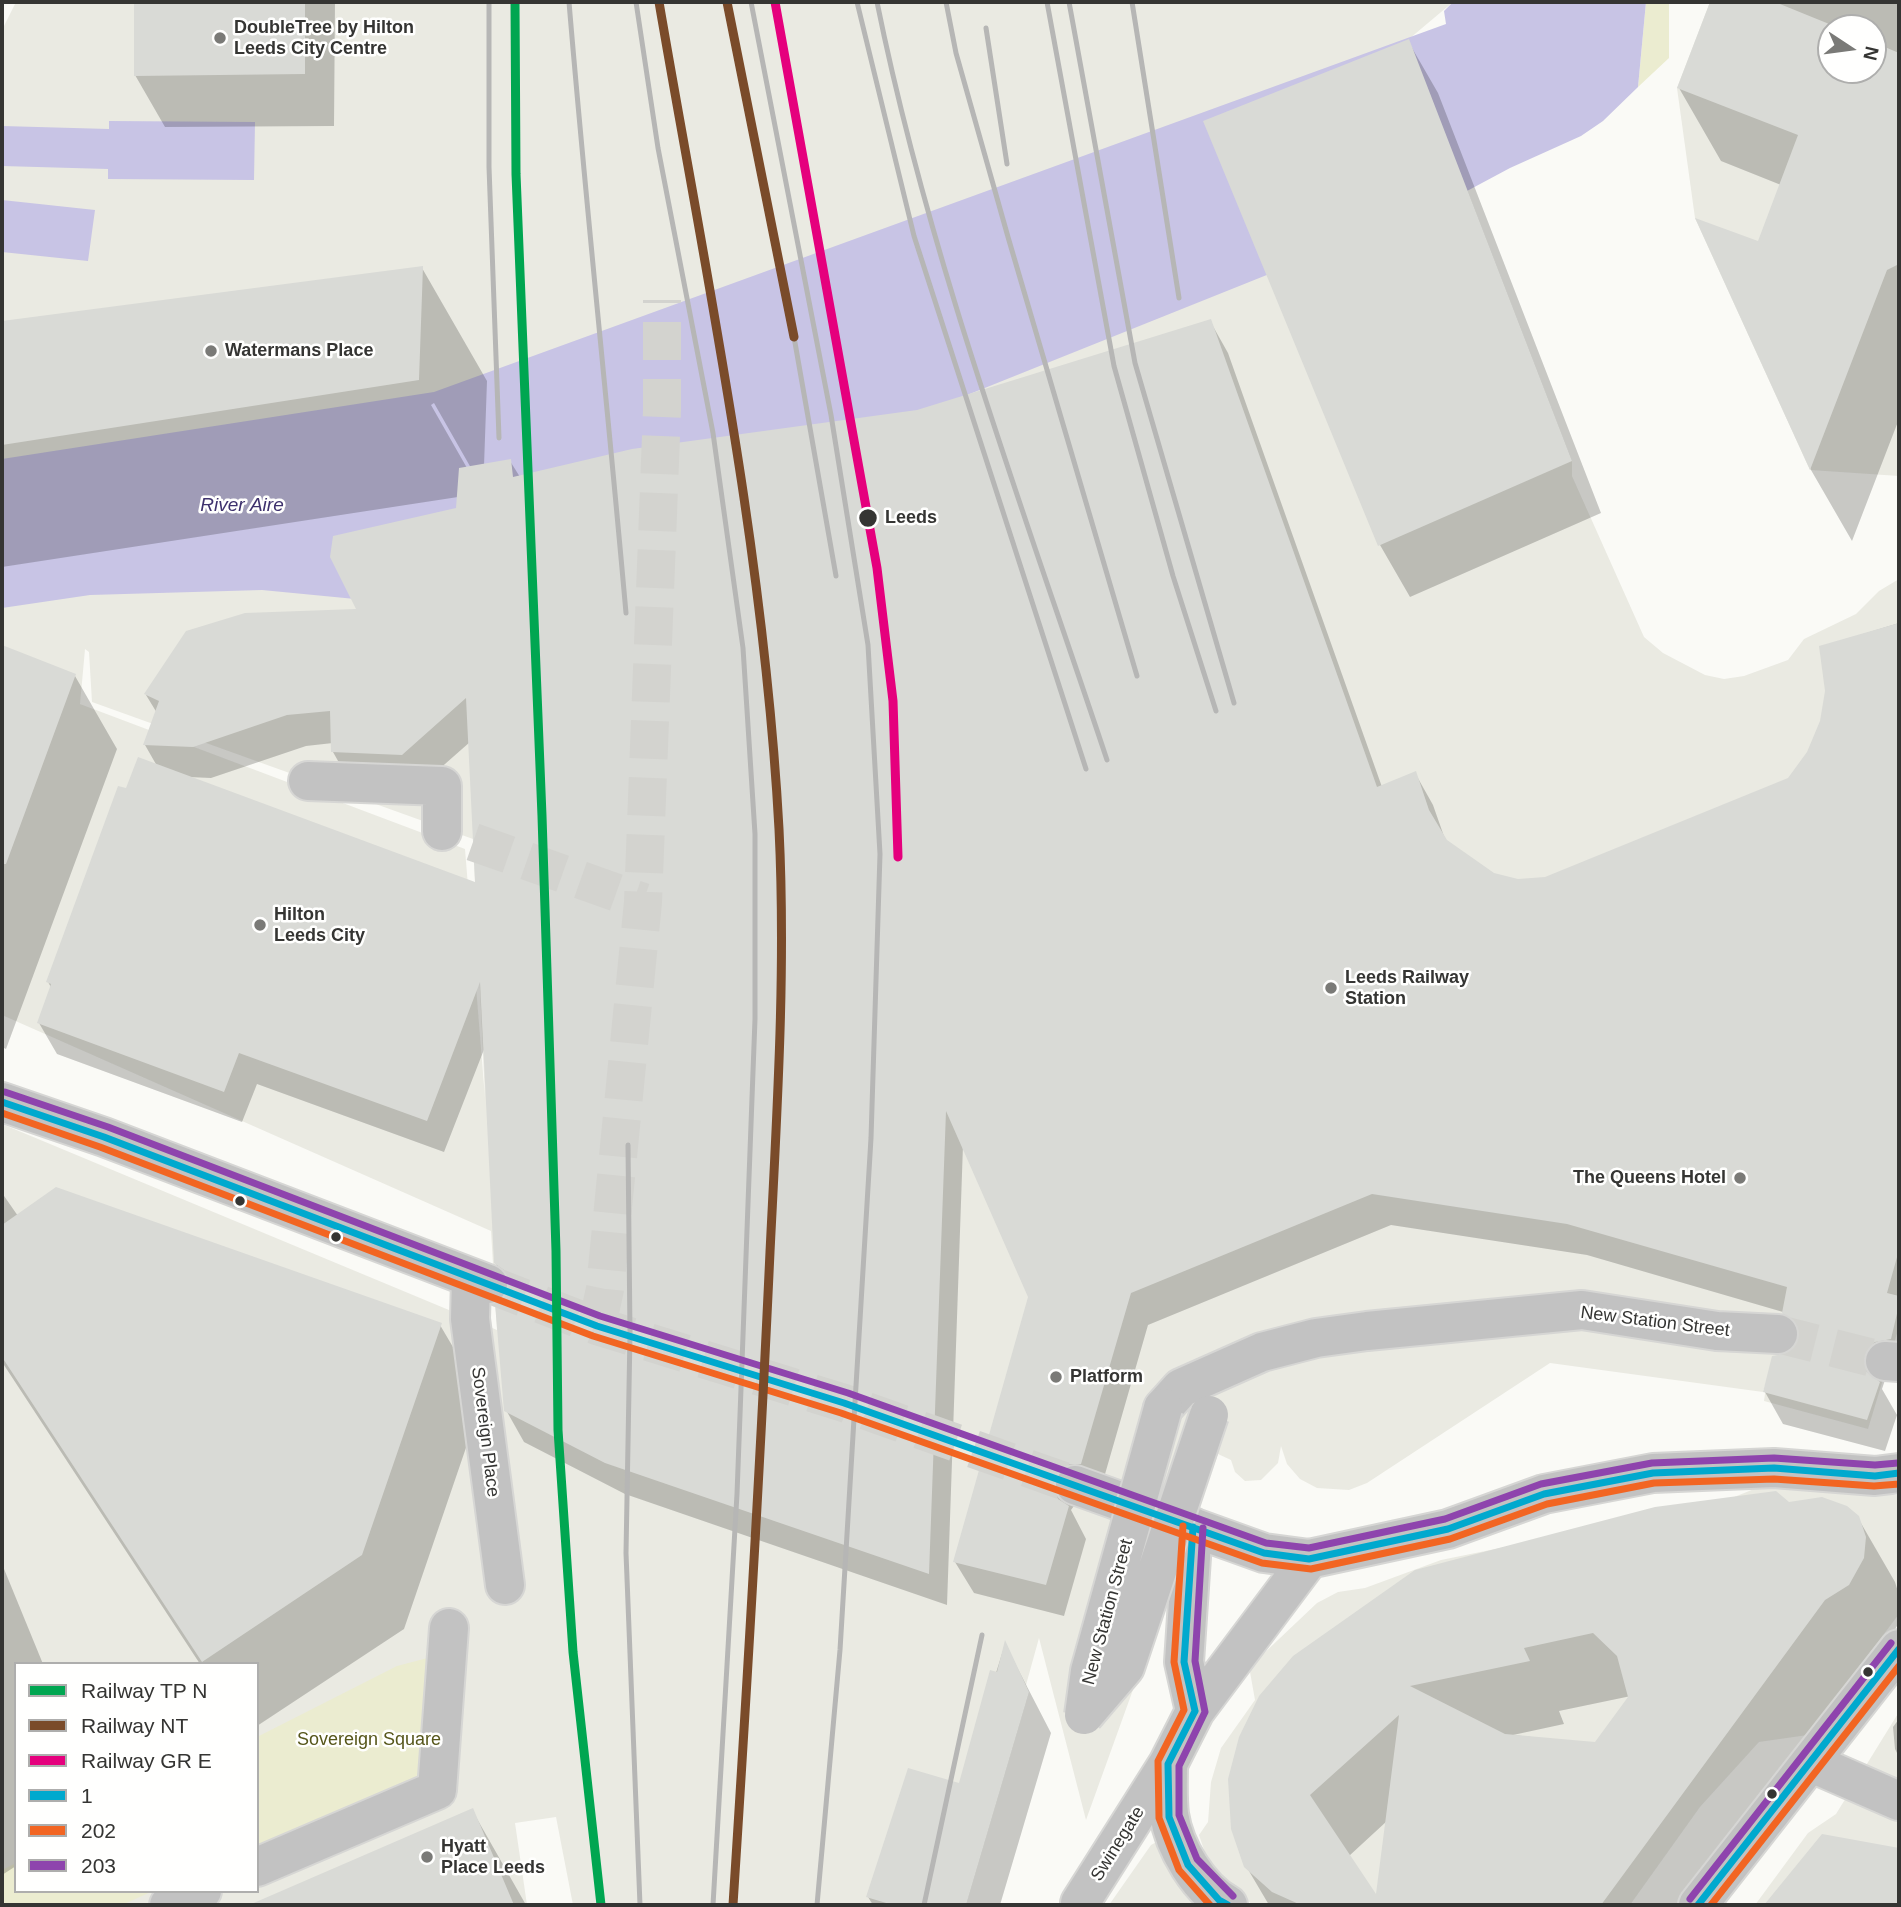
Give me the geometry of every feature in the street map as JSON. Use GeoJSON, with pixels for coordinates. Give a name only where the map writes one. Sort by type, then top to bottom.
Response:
{"type":"FeatureCollection","features":[{"type":"Feature","properties":{"kind":"street"},"geometry":{"type":"LineString","coordinates":[[309,781],[442,786],[442,831]]}},
{"type":"Feature","properties":{"kind":"street","name":"Sovereign Place"},"geometry":{"type":"LineString","coordinates":[[2,1102],[104,1136],[479,1281],[470,1320],[505,1585]]}},
{"type":"Feature","properties":{"kind":"street","name":"New Station Street"},"geometry":{"type":"LineString","coordinates":[[1203,1376],[1209,1415],[1125,1667],[1084,1714],[1090,1671],[1163,1408],[1181,1388],[1203,1376],[1262,1352],[1315,1338],[1582,1310],[1717,1331],[1778,1334]]}},
{"type":"Feature","properties":{"kind":"street"},"geometry":{"type":"LineString","coordinates":[[1075,1485],[1264,1553],[1309,1559],[1448,1529],[1545,1494],[1653,1473],[1774,1468],[1875,1476],[1899,1473]]}},
{"type":"Feature","properties":{"kind":"street"},"geometry":{"type":"LineString","coordinates":[[1193,1527],[1184,1662],[1195,1711]]}},
{"type":"Feature","properties":{"kind":"street","name":"Swinegate"},"geometry":{"type":"LineString","coordinates":[[1080,1903],[1168,1764],[1195,1711],[1309,1559]]}},
{"type":"Feature","properties":{"kind":"street"},"geometry":{"type":"LineString","coordinates":[[259,1866],[437,1790],[449,1628]]}},
{"type":"Feature","properties":{"kind":"street"},"geometry":{"type":"LineString","coordinates":[[1698,1905],[1899,1649]]}},
{"type":"Feature","properties":{"kind":"street"},"geometry":{"type":"LineString","coordinates":[[1812,1763],[1899,1801]]}},
{"type":"Feature","properties":{"kind":"street"},"geometry":{"type":"LineString","coordinates":[[1168,1764],[1170,1817],[1188,1865],[1219,1900],[1228,1905]]}},
{"type":"Feature","properties":{"kind":"street"},"geometry":{"type":"LineString","coordinates":[[169,1905],[197,1893]]}},
{"type":"Feature","properties":{"kind":"shaded area"},"geometry":{"type":"Polygon","coordinates":[[[16,2],[1453,2],[1409,39],[1572,461],[1572,476],[1644,637],[1663,653],[1705,675],[1724,679],[1744,676],[1788,660],[1804,639],[1856,614],[1879,591],[1899,579],[1899,1327],[1868,1429],[1764,1401],[1767,1379],[1763,1392],[1550,1363],[1367,1483],[1349,1490],[1317,1488],[1300,1479],[1287,1464],[1281,1446],[1278,1463],[1261,1480],[1245,1481],[1235,1472],[1231,1460],[1218,1454],[1086,1820],[1039,1638],[1026,1685],[1029,1692],[966,1905],[573,1905],[556,1817],[515,1823],[527,1905],[2,1905],[2,1124],[497,1330],[491,1231],[2,1015],[2,30],[16,2]],[[85,649],[80,704],[465,849],[485,1098],[473,839],[92,702],[89,652],[85,649]]]}},
{"type":"Feature","properties":{"kind":"shaded area"},"geometry":{"type":"Polygon","coordinates":[[[1710,2],[1899,2],[1899,476],[1810,470],[1695,218],[1677,88],[1710,2]]]}},
{"type":"Feature","properties":{"kind":"shaded area"},"geometry":{"type":"Polygon","coordinates":[[[1759,1487],[1861,1495],[1899,1495],[1899,1614],[1808,1735],[1759,1742],[1700,1807],[1630,1905],[1253,1905],[1228,1886],[1206,1856],[1199,1835],[1208,1822],[1211,1782],[1221,1748],[1255,1700],[1250,1672],[1260,1657],[1317,1603],[1338,1592],[1365,1588],[1441,1560],[1717,1504],[1759,1487]]]}},
{"type":"Feature","properties":{"kind":"shaded area"},"geometry":{"type":"Polygon","coordinates":[[[1899,1712],[1899,1905],[1755,1905],[1808,1833],[1836,1814],[1899,1712]]]}},
{"type":"Feature","properties":{"kind":"shaded area"},"geometry":{"type":"Polygon","coordinates":[[[1160,1840],[1202,1905],[1109,1905],[1151,1845],[1160,1840]]]}},
{"type":"Feature","properties":{"kind":"green space"},"geometry":{"type":"Polygon","coordinates":[[[1646,2],[1669,2],[1669,58],[1638,87],[1646,2]]]}},
{"type":"Feature","properties":{"kind":"green space","name":"Sovereign Square"},"geometry":{"type":"Polygon","coordinates":[[[435,1656],[421,1776],[259,1845],[259,1736],[397,1666],[435,1656]]]}},
{"type":"Feature","properties":{"kind":"green space"},"geometry":{"type":"Polygon","coordinates":[[[14,1864],[14,1893],[149,1893],[122,1905],[2,1905],[2,1870],[14,1864]]]}},
{"type":"Feature","properties":{"kind":"water","name":"River Aire"},"geometry":{"type":"Polygon","coordinates":[[[1453,2],[1646,2],[1638,87],[1603,121],[1581,136],[1510,168],[1439,206],[438,607],[262,590],[90,595],[2,608],[2,459],[434,392],[1446,24],[1444,11],[1453,2]]]}},
{"type":"Feature","properties":{"kind":"water"},"geometry":{"type":"Polygon","coordinates":[[[109,121],[255,122],[254,180],[108,179],[108,169],[2,166],[2,126],[109,129],[109,121]]]}},
{"type":"Feature","properties":{"kind":"water"},"geometry":{"type":"Polygon","coordinates":[[[2,200],[95,210],[88,261],[2,252],[2,200]]]}},
{"type":"Feature","properties":{"kind":"building","name":"DoubleTree by Hilton Leeds City Centre"},"geometry":{"type":"Polygon","coordinates":[[[134,2],[305,2],[305,74],[134,76],[134,2]]]}},
{"type":"Feature","properties":{"kind":"building"},"geometry":{"type":"Polygon","coordinates":[[[1710,2],[1775,2],[1817,19],[1817,84],[1887,84],[1887,48],[1899,53],[1899,264],[1887,270],[1810,470],[1695,218],[1758,241],[1798,135],[1677,88],[1710,2]]]}},
{"type":"Feature","properties":{"kind":"building"},"geometry":{"type":"Polygon","coordinates":[[[1409,39],[1572,461],[1378,546],[1203,121],[1409,39]]]}},
{"type":"Feature","properties":{"kind":"building","name":"Watermans Place"},"geometry":{"type":"Polygon","coordinates":[[[423,266],[419,380],[2,445],[2,321],[423,266]]]}},
{"type":"Feature","properties":{"kind":"building"},"geometry":{"type":"Polygon","coordinates":[[[1211,319],[1377,787],[1416,771],[1429,810],[1447,840],[1494,873],[1518,879],[1545,877],[1788,778],[1807,752],[1820,721],[1825,691],[1819,646],[1899,623],[1899,1250],[1887,1293],[1899,1296],[1899,1305],[1891,1339],[1875,1342],[1867,1348],[1863,1359],[1866,1371],[1880,1382],[1867,1420],[1763,1392],[1772,1356],[1789,1353],[1797,1345],[1800,1336],[1797,1323],[1782,1313],[1787,1287],[1567,1224],[1372,1194],[1131,1293],[1081,1464],[1070,1464],[1061,1468],[1054,1478],[1054,1490],[1058,1499],[1069,1506],[1046,1585],[953,1562],[1028,1297],[946,1111],[929,1574],[605,1463],[504,1411],[495,1304],[508,1292],[510,1281],[504,1270],[494,1263],[480,982],[427,1121],[239,1053],[224,1092],[37,1023],[51,984],[46,982],[118,786],[126,788],[138,757],[475,882],[466,698],[402,755],[331,752],[330,711],[287,715],[193,747],[143,745],[159,701],[144,694],[186,631],[245,613],[356,609],[330,557],[333,536],[456,508],[459,468],[511,459],[513,477],[632,449],[917,410],[1211,319]]]}},
{"type":"Feature","properties":{"kind":"building"},"geometry":{"type":"Polygon","coordinates":[[[2,645],[76,674],[6,864],[2,864],[2,645]]]}},
{"type":"Feature","properties":{"kind":"building"},"geometry":{"type":"Polygon","coordinates":[[[56,1187],[442,1323],[362,1555],[202,1662],[2,1357],[2,1225],[56,1187]]]}},
{"type":"Feature","properties":{"kind":"building"},"geometry":{"type":"Polygon","coordinates":[[[1776,1491],[1789,1502],[1822,1497],[1847,1506],[1859,1516],[1866,1537],[1864,1558],[1849,1585],[1825,1600],[1601,1905],[1301,1905],[1272,1892],[1244,1867],[1231,1829],[1228,1779],[1239,1737],[1259,1696],[1293,1656],[1415,1570],[1655,1507],[1776,1491]],[[1593,1633],[1524,1648],[1530,1661],[1410,1686],[1505,1734],[1595,1742],[1628,1697],[1617,1656],[1593,1633]],[[1399,1715],[1310,1795],[1376,1894],[1399,1715]]]}},
{"type":"Feature","properties":{"kind":"building"},"geometry":{"type":"Polygon","coordinates":[[[1005,1640],[1029,1692],[966,1905],[893,1905],[866,1897],[908,1768],[959,1783],[990,1670],[997,1672],[1005,1640]]]}},
{"type":"Feature","properties":{"kind":"building","name":"Hyatt Place Leeds"},"geometry":{"type":"Polygon","coordinates":[[[473,1808],[514,1905],[249,1905],[473,1808]]]}},
{"type":"Feature","properties":{"kind":"building"},"geometry":{"type":"Polygon","coordinates":[[[1822,1834],[1899,1848],[1899,1905],[1764,1905],[1822,1834]]]}},
{"type":"Feature","properties":{"kind":"tunnel"},"geometry":{"type":"LineString","coordinates":[[597,1326],[605,1289],[643,902],[662,410],[662,300]]}},
{"type":"Feature","properties":{"kind":"tunnel"},"geometry":{"type":"LineString","coordinates":[[473,842],[643,902]]}},
{"type":"Feature","properties":{"kind":"tunnel"},"geometry":{"type":"LineString","coordinates":[[488,1284],[597,1326],[844,1403],[1075,1485]]}},
{"type":"Feature","properties":{"kind":"tunnel"},"geometry":{"type":"LineString","coordinates":[[1778,1334],[1885,1361]]}},
{"type":"Feature","properties":{"kind":"railway"},"geometry":{"type":"LineString","coordinates":[[489,2],[489,167],[499,438]]}},
{"type":"Feature","properties":{"kind":"railway"},"geometry":{"type":"LineString","coordinates":[[569,2],[626,613]]}},
{"type":"Feature","properties":{"kind":"railway"},"geometry":{"type":"LineString","coordinates":[[636,2],[658,148],[713,433],[743,648],[755,834],[755,1019],[737,1494],[713,1905]]}},
{"type":"Feature","properties":{"kind":"railway"},"geometry":{"type":"LineString","coordinates":[[751,2],[831,415],[868,645],[880,854],[871,1138],[840,1650],[817,1905]]}},
{"type":"Feature","properties":{"kind":"railway"},"geometry":{"type":"LineString","coordinates":[[857,2],[914,236],[1086,769]]}},
{"type":"Feature","properties":{"kind":"railway"},"geometry":{"type":"LineString","coordinates":[[877,2],[898,98],[951,289],[1011,479],[1107,760]]}},
{"type":"Feature","properties":{"kind":"railway"},"geometry":{"type":"LineString","coordinates":[[946,2],[956,53],[1008,237],[1137,676]]}},
{"type":"Feature","properties":{"kind":"railway"},"geometry":{"type":"LineString","coordinates":[[1047,2],[1114,366],[1173,576],[1216,711]]}},
{"type":"Feature","properties":{"kind":"railway"},"geometry":{"type":"LineString","coordinates":[[1069,2],[1135,363],[1234,703]]}},
{"type":"Feature","properties":{"kind":"railway"},"geometry":{"type":"LineString","coordinates":[[1132,2],[1179,298]]}},
{"type":"Feature","properties":{"kind":"railway"},"geometry":{"type":"LineString","coordinates":[[986,28],[1007,164]]}},
{"type":"Feature","properties":{"kind":"railway"},"geometry":{"type":"LineString","coordinates":[[794,337],[836,576]]}},
{"type":"Feature","properties":{"kind":"railway"},"geometry":{"type":"LineString","coordinates":[[628,1145],[630,1334],[626,1553],[640,1905]]}},
{"type":"Feature","properties":{"kind":"railway"},"geometry":{"type":"LineString","coordinates":[[924,1905],[982,1635]]}},
{"type":"Feature","properties":{"kind":"transit line"},"geometry":{"type":"LineString","coordinates":[[515,2],[516,174],[542,816],[556,1251],[558,1430],[573,1652],[601,1905]]}},
{"type":"Feature","properties":{"kind":"transit line"},"geometry":{"type":"LineString","coordinates":[[775,2],[877,568],[893,701],[898,857]]}},
{"type":"Feature","properties":{"kind":"transit line","name":"203"},"geometry":{"type":"LineString","coordinates":[[5,1092],[108,1127],[600,1316],[848,1393],[1266,1543],[1309,1548],[1445,1519],[1541,1484],[1652,1463],[1774,1458],[1875,1465],[1898,1463]]}},
{"type":"Feature","properties":{"kind":"transit line","name":"1"},"geometry":{"type":"LineString","coordinates":[[2,1102],[104,1137],[597,1326],[844,1403],[1264,1553],[1309,1559],[1448,1529],[1544,1494],[1653,1473],[1774,1468],[1875,1476],[1899,1473]]}},
{"type":"Feature","properties":{"kind":"transit line","name":"202"},"geometry":{"type":"LineString","coordinates":[[2,1113],[100,1147],[593,1336],[841,1413],[1262,1563],[1311,1569],[1450,1539],[1547,1504],[1654,1483],[1774,1479],[1874,1486],[1899,1484]]}},
{"type":"Feature","properties":{"kind":"transit line","name":"202"},"geometry":{"type":"LineString","coordinates":[[1183,1526],[1174,1662],[1184,1710],[1158,1761],[1159,1818],[1179,1870],[1210,1905]]}},
{"type":"Feature","properties":{"kind":"transit line","name":"1"},"geometry":{"type":"LineString","coordinates":[[1193,1527],[1184,1662],[1195,1711]]}},
{"type":"Feature","properties":{"kind":"transit line","name":"203"},"geometry":{"type":"LineString","coordinates":[[1203,1528],[1195,1661],[1205,1712],[1179,1766],[1179,1815],[1197,1859],[1233,1896]]}},
{"type":"Feature","properties":{"kind":"transit line","name":"203"},"geometry":{"type":"LineString","coordinates":[[1690,1899],[1891,1643]]}},
{"type":"Feature","properties":{"kind":"transit line","name":"1"},"geometry":{"type":"LineString","coordinates":[[1698,1905],[1899,1649]]}},
{"type":"Feature","properties":{"kind":"transit line","name":"202"},"geometry":{"type":"LineString","coordinates":[[1711,1905],[1899,1666]]}},
{"type":"Feature","properties":{"kind":"transit line","name":"1"},"geometry":{"type":"LineString","coordinates":[[1195,1711],[1168,1764],[1169,1817],[1188,1865],[1219,1900],[1228,1905]]}},
{"type":"Feature","properties":{"kind":"rail line","name":"NT"},"geometry":{"type":"LineString","coordinates":[[659,2],[714,311],[747,517],[761,621],[779,829],[782,935],[778,1093],[758,1497],[733,1905]]}},
{"type":"Feature","properties":{"kind":"rail line","name":"NT"},"geometry":{"type":"LineString","coordinates":[[727,2],[794,337]]}},
{"type":"Feature","properties":{"kind":"place","name":"DoubleTree by Hilton Leeds City Centre"},"geometry":{"type":"Point","coordinates":[220,38]}},
{"type":"Feature","properties":{"kind":"place","name":"Watermans Place"},"geometry":{"type":"Point","coordinates":[211,351]}},
{"type":"Feature","properties":{"kind":"place","name":"Leeds"},"geometry":{"type":"Point","coordinates":[868,518]}},
{"type":"Feature","properties":{"kind":"place","name":"Hilton Leeds City"},"geometry":{"type":"Point","coordinates":[260,925]}},
{"type":"Feature","properties":{"kind":"place","name":"Leeds Railway Station"},"geometry":{"type":"Point","coordinates":[1331,988]}},
{"type":"Feature","properties":{"kind":"place","name":"The Queens Hotel"},"geometry":{"type":"Point","coordinates":[1740,1178]}},
{"type":"Feature","properties":{"kind":"place","name":"Platform"},"geometry":{"type":"Point","coordinates":[1056,1377]}},
{"type":"Feature","properties":{"kind":"place","name":"Hyatt Place Leeds"},"geometry":{"type":"Point","coordinates":[427,1857]}}]}
